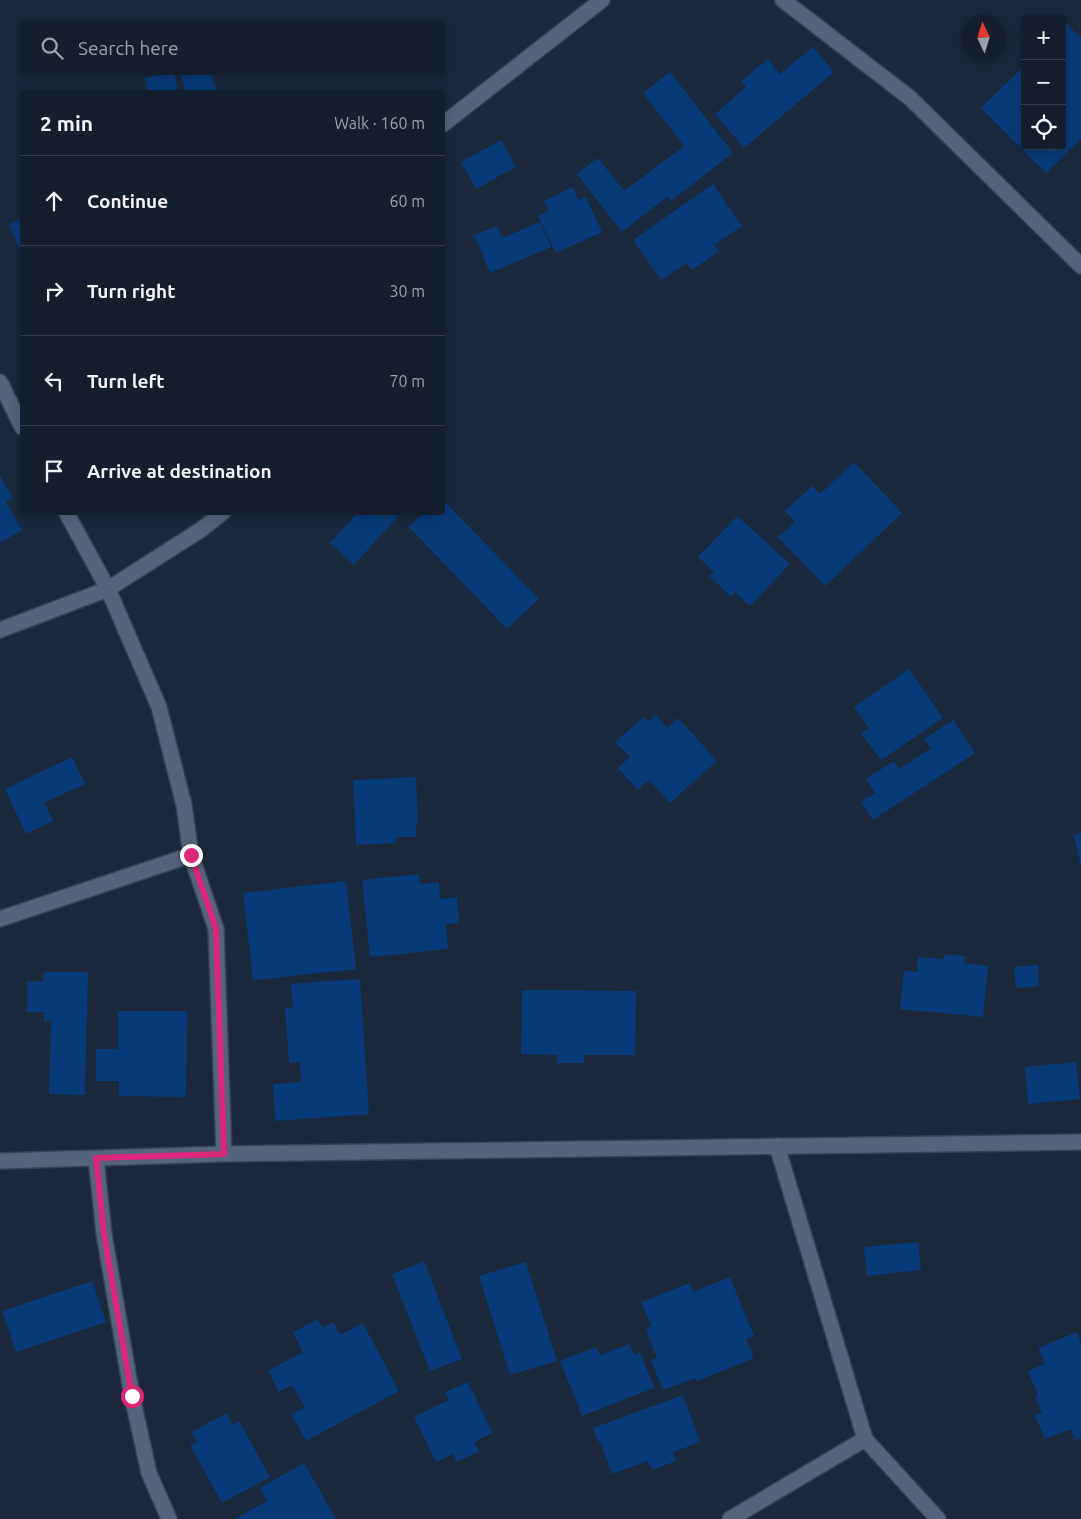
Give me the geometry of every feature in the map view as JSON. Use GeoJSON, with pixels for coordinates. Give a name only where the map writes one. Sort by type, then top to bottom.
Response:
{"type":"FeatureCollection","features":[{"type":"Feature","properties":{"kind":"street"},"geometry":{"type":"LineString","coordinates":[[445,123],[602,0]]}},
{"type":"Feature","properties":{"kind":"street"},"geometry":{"type":"LineString","coordinates":[[783,0],[910,98],[1081,266]]}},
{"type":"Feature","properties":{"kind":"street"},"geometry":{"type":"LineString","coordinates":[[0,382],[20,423]]}},
{"type":"Feature","properties":{"kind":"street"},"geometry":{"type":"LineString","coordinates":[[68,515],[108,589],[159,708],[184,805],[191,855],[216,929],[224,1154]]}},
{"type":"Feature","properties":{"kind":"street"},"geometry":{"type":"LineString","coordinates":[[0,630],[108,589],[202,529],[219,515]]}},
{"type":"Feature","properties":{"kind":"street"},"geometry":{"type":"LineString","coordinates":[[0,919],[191,855]]}},
{"type":"Feature","properties":{"kind":"street"},"geometry":{"type":"LineString","coordinates":[[0,1161],[224,1154],[1081,1142]]}},
{"type":"Feature","properties":{"kind":"street"},"geometry":{"type":"LineString","coordinates":[[777,1146],[866,1438],[938,1519]]}},
{"type":"Feature","properties":{"kind":"street"},"geometry":{"type":"LineString","coordinates":[[96,1158],[104,1234],[132,1396],[149,1473],[169,1519]]}},
{"type":"Feature","properties":{"kind":"street"},"geometry":{"type":"LineString","coordinates":[[730,1519],[866,1438]]}},
{"type":"Feature","properties":{"kind":"building"},"geometry":{"type":"Polygon","coordinates":[[[1066,25],[1081,38],[1081,139],[1046,173],[1023,150],[1066,150],[1066,25]]]}},
{"type":"Feature","properties":{"kind":"building"},"geometry":{"type":"Polygon","coordinates":[[[813,47],[834,72],[744,148],[715,114],[746,87],[741,81],[768,59],[780,74],[813,47]]]}},
{"type":"Feature","properties":{"kind":"building"},"geometry":{"type":"Polygon","coordinates":[[[1021,69],[1021,148],[981,108],[1021,69]]]}},
{"type":"Feature","properties":{"kind":"building"},"geometry":{"type":"Polygon","coordinates":[[[670,72],[733,153],[671,201],[668,196],[622,232],[577,174],[598,158],[624,191],[684,146],[643,93],[670,72]]]}},
{"type":"Feature","properties":{"kind":"building"},"geometry":{"type":"Polygon","coordinates":[[[160,75],[175,75],[178,90],[148,90],[145,78],[160,75]]]}},
{"type":"Feature","properties":{"kind":"building"},"geometry":{"type":"Polygon","coordinates":[[[181,75],[212,75],[216,90],[185,90],[181,75]]]}},
{"type":"Feature","properties":{"kind":"building"},"geometry":{"type":"Polygon","coordinates":[[[501,140],[516,167],[476,189],[461,162],[501,140]]]}},
{"type":"Feature","properties":{"kind":"building"},"geometry":{"type":"Polygon","coordinates":[[[713,184],[742,226],[714,245],[719,251],[692,270],[687,263],[661,280],[633,240],[713,184]]]}},
{"type":"Feature","properties":{"kind":"building"},"geometry":{"type":"Polygon","coordinates":[[[573,187],[578,200],[586,197],[602,232],[556,253],[538,216],[549,211],[544,201],[573,187]]]}},
{"type":"Feature","properties":{"kind":"building"},"geometry":{"type":"Polygon","coordinates":[[[20,220],[20,251],[9,224],[20,220]]]}},
{"type":"Feature","properties":{"kind":"building"},"geometry":{"type":"Polygon","coordinates":[[[540,222],[551,247],[490,273],[474,235],[497,226],[502,238],[540,222]]]}},
{"type":"Feature","properties":{"kind":"building"},"geometry":{"type":"Polygon","coordinates":[[[854,462],[902,513],[825,586],[778,537],[795,522],[785,511],[812,486],[820,494],[854,462]]]}},
{"type":"Feature","properties":{"kind":"building"},"geometry":{"type":"Polygon","coordinates":[[[0,476],[13,498],[6,502],[22,530],[0,543],[0,476]]]}},
{"type":"Feature","properties":{"kind":"building"},"geometry":{"type":"Polygon","coordinates":[[[445,502],[539,599],[507,629],[409,527],[421,515],[445,515],[445,502]]]}},
{"type":"Feature","properties":{"kind":"building"},"geometry":{"type":"Polygon","coordinates":[[[355,515],[399,515],[354,565],[330,543],[355,515]]]}},
{"type":"Feature","properties":{"kind":"building"},"geometry":{"type":"Polygon","coordinates":[[[737,516],[790,564],[750,606],[735,592],[731,597],[709,576],[714,572],[698,557],[737,516]]]}},
{"type":"Feature","properties":{"kind":"building"},"geometry":{"type":"Polygon","coordinates":[[[909,669],[943,718],[881,760],[861,733],[869,728],[854,707],[909,669]]]}},
{"type":"Feature","properties":{"kind":"building"},"geometry":{"type":"Polygon","coordinates":[[[656,715],[667,728],[678,718],[717,761],[670,803],[649,780],[638,790],[618,768],[630,757],[615,742],[644,717],[648,722],[656,715]]]}},
{"type":"Feature","properties":{"kind":"building"},"geometry":{"type":"Polygon","coordinates":[[[953,720],[975,753],[873,820],[861,802],[875,793],[866,779],[894,761],[899,769],[931,748],[924,739],[953,720]]]}},
{"type":"Feature","properties":{"kind":"building"},"geometry":{"type":"Polygon","coordinates":[[[72,757],[85,784],[44,803],[53,821],[26,834],[5,789],[72,757]]]}},
{"type":"Feature","properties":{"kind":"building"},"geometry":{"type":"Polygon","coordinates":[[[416,777],[418,824],[416,824],[416,837],[396,837],[396,843],[356,845],[353,780],[416,777]]]}},
{"type":"Feature","properties":{"kind":"building"},"geometry":{"type":"Polygon","coordinates":[[[1081,833],[1081,863],[1080,863],[1074,835],[1081,833]]]}},
{"type":"Feature","properties":{"kind":"building"},"geometry":{"type":"Polygon","coordinates":[[[419,874],[420,884],[439,882],[440,899],[457,897],[459,923],[446,924],[448,949],[370,957],[362,880],[419,874]]]}},
{"type":"Feature","properties":{"kind":"building"},"geometry":{"type":"Polygon","coordinates":[[[346,881],[356,969],[253,980],[243,893],[346,881]]]}},
{"type":"Feature","properties":{"kind":"building"},"geometry":{"type":"Polygon","coordinates":[[[945,954],[965,956],[964,963],[988,966],[983,1017],[900,1009],[904,970],[917,972],[918,957],[944,959],[945,954]]]}},
{"type":"Feature","properties":{"kind":"building"},"geometry":{"type":"Polygon","coordinates":[[[1038,965],[1039,986],[1016,988],[1014,967],[1038,965]]]}},
{"type":"Feature","properties":{"kind":"building"},"geometry":{"type":"Polygon","coordinates":[[[44,972],[88,972],[85,1095],[49,1094],[51,1021],[44,1021],[44,1012],[27,1012],[27,981],[43,982],[44,972]]]}},
{"type":"Feature","properties":{"kind":"building"},"geometry":{"type":"Polygon","coordinates":[[[360,979],[369,1114],[275,1121],[273,1084],[301,1082],[300,1062],[289,1063],[285,1008],[293,1007],[291,984],[360,979]]]}},
{"type":"Feature","properties":{"kind":"building"},"geometry":{"type":"Polygon","coordinates":[[[522,990],[636,991],[635,1055],[584,1055],[584,1063],[557,1063],[557,1055],[521,1054],[522,990]]]}},
{"type":"Feature","properties":{"kind":"building"},"geometry":{"type":"Polygon","coordinates":[[[118,1011],[187,1011],[186,1097],[119,1096],[119,1081],[96,1081],[96,1049],[118,1049],[118,1011]]]}},
{"type":"Feature","properties":{"kind":"building"},"geometry":{"type":"Polygon","coordinates":[[[1076,1062],[1080,1099],[1028,1104],[1025,1067],[1076,1062]]]}},
{"type":"Feature","properties":{"kind":"building"},"geometry":{"type":"Polygon","coordinates":[[[918,1242],[921,1270],[867,1276],[864,1247],[918,1242]]]}},
{"type":"Feature","properties":{"kind":"building"},"geometry":{"type":"Polygon","coordinates":[[[424,1261],[462,1359],[430,1371],[392,1274],[424,1261]]]}},
{"type":"Feature","properties":{"kind":"building"},"geometry":{"type":"Polygon","coordinates":[[[526,1262],[557,1361],[510,1375],[479,1276],[526,1262]]]}},
{"type":"Feature","properties":{"kind":"building"},"geometry":{"type":"Polygon","coordinates":[[[730,1277],[754,1336],[746,1339],[754,1358],[697,1381],[696,1378],[663,1390],[651,1360],[657,1358],[646,1329],[651,1326],[641,1302],[690,1283],[693,1292],[730,1277]]]}},
{"type":"Feature","properties":{"kind":"building"},"geometry":{"type":"Polygon","coordinates":[[[92,1281],[106,1322],[16,1352],[2,1311],[92,1281]]]}},
{"type":"Feature","properties":{"kind":"building"},"geometry":{"type":"Polygon","coordinates":[[[318,1319],[322,1328],[333,1322],[340,1335],[363,1323],[399,1391],[306,1441],[291,1414],[305,1407],[292,1385],[279,1392],[268,1371],[303,1352],[293,1332],[318,1319]]]}},
{"type":"Feature","properties":{"kind":"building"},"geometry":{"type":"Polygon","coordinates":[[[1077,1332],[1081,1343],[1081,1438],[1075,1440],[1071,1429],[1045,1439],[1035,1415],[1042,1413],[1035,1397],[1038,1396],[1028,1371],[1045,1364],[1038,1348],[1077,1332]]]}},
{"type":"Feature","properties":{"kind":"building"},"geometry":{"type":"Polygon","coordinates":[[[629,1344],[634,1355],[640,1352],[654,1388],[582,1416],[560,1361],[596,1347],[600,1355],[629,1344]]]}},
{"type":"Feature","properties":{"kind":"building"},"geometry":{"type":"Polygon","coordinates":[[[468,1382],[493,1433],[474,1442],[479,1451],[457,1462],[453,1454],[436,1462],[414,1417],[449,1400],[445,1392],[468,1382]]]}},
{"type":"Feature","properties":{"kind":"building"},"geometry":{"type":"Polygon","coordinates":[[[683,1395],[700,1442],[673,1452],[676,1461],[652,1470],[648,1461],[612,1474],[600,1441],[598,1442],[593,1428],[683,1395]]]}},
{"type":"Feature","properties":{"kind":"building"},"geometry":{"type":"Polygon","coordinates":[[[226,1413],[232,1425],[239,1421],[270,1477],[222,1503],[190,1445],[197,1442],[192,1432],[226,1413]]]}},
{"type":"Feature","properties":{"kind":"building"},"geometry":{"type":"Polygon","coordinates":[[[304,1463],[336,1519],[235,1519],[267,1501],[260,1488],[304,1463]]]}},
{"type":"Feature","properties":{"kind":"route"},"geometry":{"type":"LineString","coordinates":[[132,1396],[104,1234],[96,1158],[224,1154],[216,929],[191,855]]}}]}
